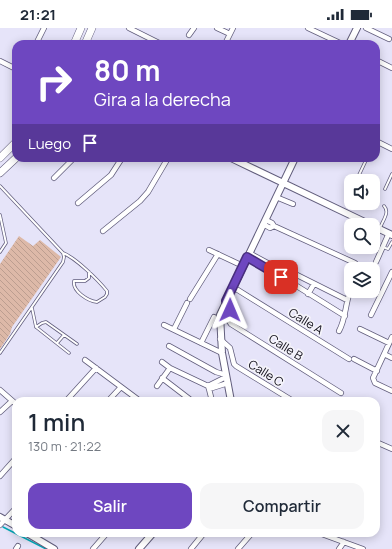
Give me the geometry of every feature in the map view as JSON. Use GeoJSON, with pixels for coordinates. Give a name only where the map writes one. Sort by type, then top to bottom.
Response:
{"type":"FeatureCollection","features":[{"type":"Feature","properties":{"kind":"main road"},"geometry":{"type":"LineString","coordinates":[[76,40],[81,28]]}},
{"type":"Feature","properties":{"kind":"main road"},"geometry":{"type":"LineString","coordinates":[[87,40],[92,28]]}},
{"type":"Feature","properties":{"kind":"main road"},"geometry":{"type":"LineString","coordinates":[[0,158],[12,146]]}},
{"type":"Feature","properties":{"kind":"main road"},"geometry":{"type":"LineString","coordinates":[[0,173],[12,162]]}},
{"type":"Feature","properties":{"kind":"street"},"geometry":{"type":"LineString","coordinates":[[38,40],[44,28]]}},
{"type":"Feature","properties":{"kind":"street"},"geometry":{"type":"LineString","coordinates":[[129,28],[153,40]]}},
{"type":"Feature","properties":{"kind":"street"},"geometry":{"type":"LineString","coordinates":[[189,35],[194,28]]}},
{"type":"Feature","properties":{"kind":"street"},"geometry":{"type":"LineString","coordinates":[[217,28],[230,34]]}},
{"type":"Feature","properties":{"kind":"street"},"geometry":{"type":"LineString","coordinates":[[227,40],[232,28]]}},
{"type":"Feature","properties":{"kind":"street"},"geometry":{"type":"LineString","coordinates":[[308,28],[334,40]]}},
{"type":"Feature","properties":{"kind":"street"},"geometry":{"type":"LineString","coordinates":[[351,40],[357,28]]}},
{"type":"Feature","properties":{"kind":"street"},"geometry":{"type":"LineString","coordinates":[[366,28],[389,39]]}},
{"type":"Feature","properties":{"kind":"street"},"geometry":{"type":"LineString","coordinates":[[0,61],[12,67]]}},
{"type":"Feature","properties":{"kind":"street"},"geometry":{"type":"LineString","coordinates":[[380,62],[392,68]]}},
{"type":"Feature","properties":{"kind":"street"},"geometry":{"type":"LineString","coordinates":[[380,143],[392,149]]}},
{"type":"Feature","properties":{"kind":"street"},"geometry":{"type":"LineString","coordinates":[[54,178],[70,162]]}},
{"type":"Feature","properties":{"kind":"street"},"geometry":{"type":"LineString","coordinates":[[78,203],[111,175],[119,162]]}},
{"type":"Feature","properties":{"kind":"street"},"geometry":{"type":"LineString","coordinates":[[103,231],[140,201],[148,192],[166,162]]}},
{"type":"Feature","properties":{"kind":"street"},"geometry":{"type":"LineString","coordinates":[[239,162],[356,218]]}},
{"type":"Feature","properties":{"kind":"street"},"geometry":{"type":"LineString","coordinates":[[230,397],[220,339],[220,315],[293,162]]}},
{"type":"Feature","properties":{"kind":"street"},"geometry":{"type":"LineString","coordinates":[[276,197],[293,204]]}},
{"type":"Feature","properties":{"kind":"street"},"geometry":{"type":"LineString","coordinates":[[264,222],[272,223],[274,226],[353,262]]}},
{"type":"Feature","properties":{"kind":"street"},"geometry":{"type":"LineString","coordinates":[[376,262],[390,234],[380,230]]}},
{"type":"Feature","properties":{"kind":"street"},"geometry":{"type":"LineString","coordinates":[[209,250],[243,266]]}},
{"type":"Feature","properties":{"kind":"street"},"geometry":{"type":"LineString","coordinates":[[174,329],[188,301],[218,254]]}},
{"type":"Feature","properties":{"kind":"street"},"geometry":{"type":"LineString","coordinates":[[248,255],[295,274],[347,300],[345,316],[339,331]]}},
{"type":"Feature","properties":{"kind":"street"},"geometry":{"type":"LineString","coordinates":[[248,255],[345,316]]}},
{"type":"Feature","properties":{"kind":"street"},"geometry":{"type":"LineString","coordinates":[[371,315],[392,272]]}},
{"type":"Feature","properties":{"kind":"street"},"geometry":{"type":"LineString","coordinates":[[308,294],[314,284]]}},
{"type":"Feature","properties":{"kind":"street","name":"Calle A"},"geometry":{"type":"LineString","coordinates":[[233,287],[351,359],[377,371]]}},
{"type":"Feature","properties":{"kind":"street","name":"Calle B"},"geometry":{"type":"LineString","coordinates":[[226,301],[230,310],[229,321],[231,324],[341,393]]}},
{"type":"Feature","properties":{"kind":"street"},"geometry":{"type":"LineString","coordinates":[[201,343],[214,317]]}},
{"type":"Feature","properties":{"kind":"street"},"geometry":{"type":"LineString","coordinates":[[164,325],[222,353]]}},
{"type":"Feature","properties":{"kind":"street"},"geometry":{"type":"LineString","coordinates":[[360,329],[389,343]]}},
{"type":"Feature","properties":{"kind":"street"},"geometry":{"type":"LineString","coordinates":[[392,337],[373,381],[392,391]]}},
{"type":"Feature","properties":{"kind":"street","name":"Calle C"},"geometry":{"type":"LineString","coordinates":[[220,339],[230,348],[234,364],[236,366],[286,397]]}},
{"type":"Feature","properties":{"kind":"street"},"geometry":{"type":"LineString","coordinates":[[169,346],[227,379]]}},
{"type":"Feature","properties":{"kind":"street"},"geometry":{"type":"LineString","coordinates":[[384,354],[392,358]]}},
{"type":"Feature","properties":{"kind":"street"},"geometry":{"type":"LineString","coordinates":[[85,360],[135,397]]}},
{"type":"Feature","properties":{"kind":"street"},"geometry":{"type":"LineString","coordinates":[[162,362],[170,368],[208,388],[211,397]]}},
{"type":"Feature","properties":{"kind":"street"},"geometry":{"type":"LineString","coordinates":[[70,397],[96,368]]}},
{"type":"Feature","properties":{"kind":"street"},"geometry":{"type":"LineString","coordinates":[[157,386],[170,368]]}},
{"type":"Feature","properties":{"kind":"street"},"geometry":{"type":"LineString","coordinates":[[162,378],[187,397]]}},
{"type":"Feature","properties":{"kind":"street"},"geometry":{"type":"LineString","coordinates":[[208,388],[227,379]]}},
{"type":"Feature","properties":{"kind":"street"},"geometry":{"type":"LineString","coordinates":[[112,397],[121,387]]}},
{"type":"Feature","properties":{"kind":"street"},"geometry":{"type":"LineString","coordinates":[[1,392],[12,400]]}},
{"type":"Feature","properties":{"kind":"street"},"geometry":{"type":"LineString","coordinates":[[0,412],[12,403]]}},
{"type":"Feature","properties":{"kind":"street"},"geometry":{"type":"LineString","coordinates":[[380,444],[392,449]]}},
{"type":"Feature","properties":{"kind":"street"},"geometry":{"type":"LineString","coordinates":[[0,476],[12,462]]}},
{"type":"Feature","properties":{"kind":"street"},"geometry":{"type":"LineString","coordinates":[[0,526],[3,518],[12,511]]}},
{"type":"Feature","properties":{"kind":"street"},"geometry":{"type":"LineString","coordinates":[[3,518],[12,524]]}},
{"type":"Feature","properties":{"kind":"street"},"geometry":{"type":"LineString","coordinates":[[33,537],[51,548]]}},
{"type":"Feature","properties":{"kind":"street"},"geometry":{"type":"LineString","coordinates":[[93,549],[104,537]]}},
{"type":"Feature","properties":{"kind":"street"},"geometry":{"type":"LineString","coordinates":[[139,549],[150,537]]}},
{"type":"Feature","properties":{"kind":"street"},"geometry":{"type":"LineString","coordinates":[[191,549],[201,537]]}},
{"type":"Feature","properties":{"kind":"street"},"geometry":{"type":"LineString","coordinates":[[238,549],[248,537]]}},
{"type":"Feature","properties":{"kind":"street"},"geometry":{"type":"LineString","coordinates":[[330,537],[362,549]]}},
{"type":"Feature","properties":{"kind":"street"},"geometry":{"type":"LineString","coordinates":[[339,549],[344,542]]}},
{"type":"Feature","properties":{"kind":"lane"},"geometry":{"type":"LineString","coordinates":[[360,174],[365,162]]}},
{"type":"Feature","properties":{"kind":"lane"},"geometry":{"type":"LineString","coordinates":[[385,189],[392,174]]}},
{"type":"Feature","properties":{"kind":"lane"},"geometry":{"type":"LineString","coordinates":[[0,186],[63,253],[71,257],[89,272],[107,291],[105,297],[97,302],[86,298],[74,287],[74,281],[84,281],[89,278],[89,272]]}},
{"type":"Feature","properties":{"kind":"lane"},"geometry":{"type":"LineString","coordinates":[[380,220],[387,212],[384,206]]}},
{"type":"Feature","properties":{"kind":"lane"},"geometry":{"type":"LineString","coordinates":[[0,215],[6,243],[0,252]]}},
{"type":"Feature","properties":{"kind":"lane"},"geometry":{"type":"LineString","coordinates":[[383,247],[388,250],[392,242]]}},
{"type":"Feature","properties":{"kind":"lane"},"geometry":{"type":"LineString","coordinates":[[0,353],[63,262],[63,253]]}},
{"type":"Feature","properties":{"kind":"lane"},"geometry":{"type":"LineString","coordinates":[[32,307],[36,327],[69,352]]}},
{"type":"Feature","properties":{"kind":"lane"},"geometry":{"type":"LineString","coordinates":[[36,327],[46,322],[77,344]]}},
{"type":"Feature","properties":{"kind":"lane"},"geometry":{"type":"LineString","coordinates":[[57,344],[64,335]]}},
{"type":"Feature","properties":{"kind":"building"},"geometry":{"type":"Polygon","coordinates":[[[19,236],[33,246],[40,240],[61,257],[12,327],[10,334],[0,349],[0,264],[19,236]]]}},
{"type":"Feature","properties":{"kind":"waterway"},"geometry":{"type":"LineString","coordinates":[[3,527],[12,532]]}},
{"type":"Feature","properties":{"kind":"waterway"},"geometry":{"type":"LineString","coordinates":[[23,537],[46,549]]}},
{"type":"Feature","properties":{"kind":"route"},"geometry":{"type":"LineString","coordinates":[[230,310],[226,301],[247,257],[281,277]]}}]}
